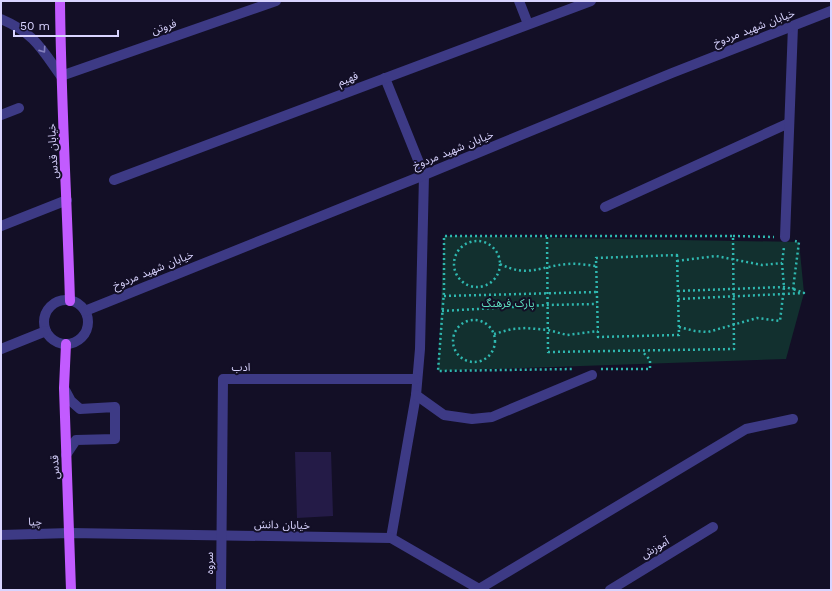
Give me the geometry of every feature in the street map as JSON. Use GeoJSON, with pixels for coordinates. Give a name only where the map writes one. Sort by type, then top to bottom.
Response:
{"type":"FeatureCollection","features":[{"type":"Feature","properties":{"kind":"main road","name":"خیابان قدس"},"geometry":{"type":"LineString","coordinates":[[60,1],[61,76],[70,301]]}},
{"type":"Feature","properties":{"kind":"main road","name":"قدس"},"geometry":{"type":"LineString","coordinates":[[66,344],[64,388],[71,590]]}},
{"type":"Feature","properties":{"kind":"street","name":"فروتن"},"geometry":{"type":"LineString","coordinates":[[61,76],[276,1]]}},
{"type":"Feature","properties":{"kind":"street"},"geometry":{"type":"LineString","coordinates":[[519,1],[528,24]]}},
{"type":"Feature","properties":{"kind":"street","name":"فهیم"},"geometry":{"type":"LineString","coordinates":[[114,180],[592,1]]}},
{"type":"Feature","properties":{"kind":"street","name":"خیابان شهید مردوخ"},"geometry":{"type":"LineString","coordinates":[[85,311],[424,175],[672,73],[831,11]]}},
{"type":"Feature","properties":{"kind":"street"},"geometry":{"type":"LineString","coordinates":[[1,19],[15,25],[35,40],[61,76]]}},
{"type":"Feature","properties":{"kind":"street"},"geometry":{"type":"LineString","coordinates":[[785,237],[793,26]]}},
{"type":"Feature","properties":{"kind":"street"},"geometry":{"type":"LineString","coordinates":[[385,78],[424,175],[420,349],[416,380],[416,395],[391,538]]}},
{"type":"Feature","properties":{"kind":"street"},"geometry":{"type":"LineString","coordinates":[[1,115],[18,108]]}},
{"type":"Feature","properties":{"kind":"street"},"geometry":{"type":"LineString","coordinates":[[605,207],[789,123]]}},
{"type":"Feature","properties":{"kind":"street"},"geometry":{"type":"LineString","coordinates":[[1,226],[67,200]]}},
{"type":"Feature","properties":{"kind":"street"},"geometry":{"type":"LineString","coordinates":[[70,301],[81,306],[85,311],[88,323],[83,335],[78,340],[66,344],[54,340],[46,331],[45,315],[49,308],[55,303],[70,301]]}},
{"type":"Feature","properties":{"kind":"street"},"geometry":{"type":"LineString","coordinates":[[1,349],[46,331]]}},
{"type":"Feature","properties":{"kind":"street"},"geometry":{"type":"LineString","coordinates":[[416,395],[444,415],[472,420],[492,416],[594,372]]}},
{"type":"Feature","properties":{"kind":"street","name":"ادب"},"geometry":{"type":"LineString","coordinates":[[221,536],[223,379],[416,380]]}},
{"type":"Feature","properties":{"kind":"street"},"geometry":{"type":"LineString","coordinates":[[64,388],[70,401],[80,410],[115,407],[115,440],[76,440],[66,455]]}},
{"type":"Feature","properties":{"kind":"street"},"geometry":{"type":"LineString","coordinates":[[480,590],[746,429],[793,419]]}},
{"type":"Feature","properties":{"kind":"street","name":"آموزش"},"geometry":{"type":"LineString","coordinates":[[610,590],[713,527]]}},
{"type":"Feature","properties":{"kind":"street","name":"خیابان دانش"},"geometry":{"type":"LineString","coordinates":[[70,533],[391,538],[480,590]]}},
{"type":"Feature","properties":{"kind":"street","name":"چیا"},"geometry":{"type":"LineString","coordinates":[[1,535],[70,533]]}},
{"type":"Feature","properties":{"kind":"street","name":"سروه"},"geometry":{"type":"LineString","coordinates":[[221,536],[221,590]]}},
{"type":"Feature","properties":{"kind":"path"},"geometry":{"type":"LineString","coordinates":[[581,369],[438,371],[444,296],[444,236],[785,237],[799,242],[793,289]]}},
{"type":"Feature","properties":{"kind":"path"},"geometry":{"type":"LineString","coordinates":[[547,237],[548,352],[734,349],[733,236]]}},
{"type":"Feature","properties":{"kind":"path"},"geometry":{"type":"LineString","coordinates":[[679,327],[695,331],[708,332],[757,318],[780,321],[784,287],[782,262],[785,237]]}},
{"type":"Feature","properties":{"kind":"path"},"geometry":{"type":"LineString","coordinates":[[500,264],[499,271],[495,278],[482,286],[468,284],[461,280],[455,268],[457,253],[467,243],[475,241],[490,244],[495,249],[500,264],[514,270],[526,271],[567,264],[596,266]]}},
{"type":"Feature","properties":{"kind":"path"},"geometry":{"type":"LineString","coordinates":[[677,255],[677,261],[679,335],[598,337],[596,258],[677,255]]}},
{"type":"Feature","properties":{"kind":"path"},"geometry":{"type":"LineString","coordinates":[[677,261],[716,256],[762,265],[782,262]]}},
{"type":"Feature","properties":{"kind":"path"},"geometry":{"type":"LineString","coordinates":[[678,291],[784,287],[804,293],[733,298],[678,299]]}},
{"type":"Feature","properties":{"kind":"path"},"geometry":{"type":"LineString","coordinates":[[444,296],[597,292]]}},
{"type":"Feature","properties":{"kind":"path"},"geometry":{"type":"LineString","coordinates":[[442,311],[548,305],[597,304]]}},
{"type":"Feature","properties":{"kind":"path"},"geometry":{"type":"LineString","coordinates":[[478,320],[485,323],[494,334],[494,349],[484,360],[469,362],[458,356],[454,350],[453,337],[459,325],[465,322],[478,320]]}},
{"type":"Feature","properties":{"kind":"path"},"geometry":{"type":"LineString","coordinates":[[494,334],[519,329],[548,330],[566,335],[598,331]]}},
{"type":"Feature","properties":{"kind":"path"},"geometry":{"type":"LineString","coordinates":[[594,372],[650,369],[650,360],[642,351]]}},
{"type":"Feature","properties":{"kind":"green space","name":"پارک فرهنگ"},"geometry":{"type":"Polygon","coordinates":[[[444,236],[799,242],[804,293],[786,359],[438,371],[444,236]]]}},
{"type":"Feature","properties":{"kind":"building"},"geometry":{"type":"Polygon","coordinates":[[[295,452],[331,452],[333,516],[297,518],[295,452]]]}}]}
